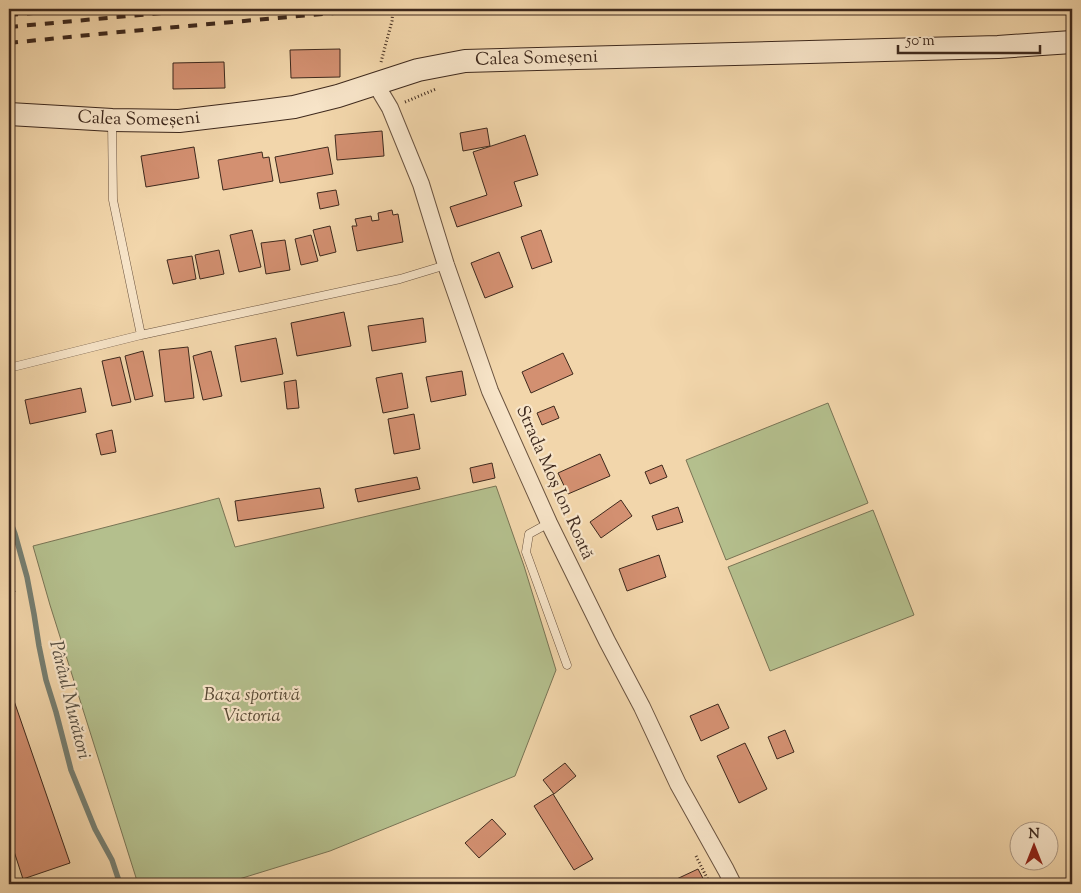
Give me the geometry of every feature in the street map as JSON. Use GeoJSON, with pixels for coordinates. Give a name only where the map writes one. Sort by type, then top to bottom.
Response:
{"type":"FeatureCollection","features":[{"type":"Feature","properties":{"kind":"main road","name":"Calea Someșeni"},"geometry":{"type":"LineString","coordinates":[[9,114],[112,120],[179,121],[294,107],[338,96],[418,70],[465,60],[998,47],[1072,42]]}},
{"type":"Feature","properties":{"kind":"street","name":"Strada Moș Ion Roată"},"geometry":{"type":"LineString","coordinates":[[375,83],[390,108],[420,184],[490,391],[549,523],[606,641],[642,707],[678,784],[733,884]]}},
{"type":"Feature","properties":{"kind":"lane"},"geometry":{"type":"LineString","coordinates":[[112,120],[113,200],[141,335]]}},
{"type":"Feature","properties":{"kind":"lane"},"geometry":{"type":"LineString","coordinates":[[9,368],[141,335],[400,279],[446,265]]}},
{"type":"Feature","properties":{"kind":"lane"},"geometry":{"type":"LineString","coordinates":[[549,523],[529,534],[526,552],[566,665]]}},
{"type":"Feature","properties":{"kind":"path"},"geometry":{"type":"LineString","coordinates":[[375,83],[392,21],[393,9]]}},
{"type":"Feature","properties":{"kind":"green space"},"geometry":{"type":"Polygon","coordinates":[[[828,403],[868,503],[726,560],[686,460],[828,403]]]}},
{"type":"Feature","properties":{"kind":"green space","name":"Baza sportivă Victoria"},"geometry":{"type":"Polygon","coordinates":[[[496,486],[524,566],[556,670],[515,776],[330,851],[223,884],[138,884],[33,546],[219,498],[235,547],[496,486]]]}},
{"type":"Feature","properties":{"kind":"green space"},"geometry":{"type":"Polygon","coordinates":[[[873,510],[914,615],[770,671],[728,567],[873,510]]]}},
{"type":"Feature","properties":{"kind":"building"},"geometry":{"type":"Polygon","coordinates":[[[340,49],[340,77],[291,78],[290,50],[340,49]]]}},
{"type":"Feature","properties":{"kind":"building"},"geometry":{"type":"Polygon","coordinates":[[[224,62],[225,88],[173,89],[173,63],[224,62]]]}},
{"type":"Feature","properties":{"kind":"building"},"geometry":{"type":"Polygon","coordinates":[[[487,128],[490,146],[463,151],[460,133],[487,128]]]}},
{"type":"Feature","properties":{"kind":"building"},"geometry":{"type":"Polygon","coordinates":[[[382,131],[384,156],[337,160],[335,135],[382,131]]]}},
{"type":"Feature","properties":{"kind":"building"},"geometry":{"type":"Polygon","coordinates":[[[525,135],[538,175],[514,182],[522,206],[457,227],[450,207],[487,195],[473,152],[525,135]]]}},
{"type":"Feature","properties":{"kind":"building"},"geometry":{"type":"Polygon","coordinates":[[[194,147],[199,178],[146,187],[141,156],[194,147]]]}},
{"type":"Feature","properties":{"kind":"building"},"geometry":{"type":"Polygon","coordinates":[[[328,147],[333,174],[280,183],[275,157],[328,147]]]}},
{"type":"Feature","properties":{"kind":"building"},"geometry":{"type":"Polygon","coordinates":[[[262,152],[263,158],[269,157],[273,181],[223,190],[218,160],[262,152]]]}},
{"type":"Feature","properties":{"kind":"building"},"geometry":{"type":"Polygon","coordinates":[[[336,190],[339,205],[320,209],[317,193],[336,190]]]}},
{"type":"Feature","properties":{"kind":"building"},"geometry":{"type":"Polygon","coordinates":[[[392,210],[393,215],[398,214],[403,242],[357,251],[352,226],[357,226],[355,219],[371,216],[372,221],[379,220],[378,213],[392,210]]]}},
{"type":"Feature","properties":{"kind":"building"},"geometry":{"type":"Polygon","coordinates":[[[330,226],[336,252],[320,256],[313,230],[330,226]]]}},
{"type":"Feature","properties":{"kind":"building"},"geometry":{"type":"Polygon","coordinates":[[[252,230],[261,267],[239,272],[230,235],[252,230]]]}},
{"type":"Feature","properties":{"kind":"building"},"geometry":{"type":"Polygon","coordinates":[[[541,230],[552,262],[532,269],[521,237],[541,230]]]}},
{"type":"Feature","properties":{"kind":"building"},"geometry":{"type":"Polygon","coordinates":[[[311,235],[318,261],[301,265],[295,239],[311,235]]]}},
{"type":"Feature","properties":{"kind":"building"},"geometry":{"type":"Polygon","coordinates":[[[285,240],[290,270],[266,274],[261,243],[285,240]]]}},
{"type":"Feature","properties":{"kind":"building"},"geometry":{"type":"Polygon","coordinates":[[[219,250],[224,274],[200,279],[195,255],[219,250]]]}},
{"type":"Feature","properties":{"kind":"building"},"geometry":{"type":"Polygon","coordinates":[[[499,252],[513,287],[485,298],[471,263],[499,252]]]}},
{"type":"Feature","properties":{"kind":"building"},"geometry":{"type":"Polygon","coordinates":[[[192,256],[196,279],[173,284],[167,260],[192,256]]]}},
{"type":"Feature","properties":{"kind":"building"},"geometry":{"type":"Polygon","coordinates":[[[344,312],[351,346],[297,356],[291,323],[344,312]]]}},
{"type":"Feature","properties":{"kind":"building"},"geometry":{"type":"Polygon","coordinates":[[[423,318],[426,342],[372,351],[368,326],[423,318]]]}},
{"type":"Feature","properties":{"kind":"building"},"geometry":{"type":"Polygon","coordinates":[[[276,338],[283,374],[241,382],[235,346],[276,338]]]}},
{"type":"Feature","properties":{"kind":"building"},"geometry":{"type":"Polygon","coordinates":[[[188,347],[194,398],[165,402],[159,350],[188,347]]]}},
{"type":"Feature","properties":{"kind":"building"},"geometry":{"type":"Polygon","coordinates":[[[143,351],[153,396],[135,400],[125,356],[143,351]]]}},
{"type":"Feature","properties":{"kind":"building"},"geometry":{"type":"Polygon","coordinates":[[[211,351],[222,396],[203,400],[193,356],[211,351]]]}},
{"type":"Feature","properties":{"kind":"building"},"geometry":{"type":"Polygon","coordinates":[[[563,353],[573,374],[531,393],[522,372],[563,353]]]}},
{"type":"Feature","properties":{"kind":"building"},"geometry":{"type":"Polygon","coordinates":[[[120,357],[131,402],[112,406],[102,361],[120,357]]]}},
{"type":"Feature","properties":{"kind":"building"},"geometry":{"type":"Polygon","coordinates":[[[462,371],[466,395],[431,402],[426,377],[462,371]]]}},
{"type":"Feature","properties":{"kind":"building"},"geometry":{"type":"Polygon","coordinates":[[[402,373],[408,408],[383,413],[376,378],[402,373]]]}},
{"type":"Feature","properties":{"kind":"building"},"geometry":{"type":"Polygon","coordinates":[[[296,380],[299,408],[287,409],[284,382],[296,380]]]}},
{"type":"Feature","properties":{"kind":"building"},"geometry":{"type":"Polygon","coordinates":[[[81,388],[86,412],[30,424],[25,400],[81,388]]]}},
{"type":"Feature","properties":{"kind":"building"},"geometry":{"type":"Polygon","coordinates":[[[554,406],[559,418],[542,425],[537,413],[554,406]]]}},
{"type":"Feature","properties":{"kind":"building"},"geometry":{"type":"Polygon","coordinates":[[[414,414],[420,449],[394,454],[388,419],[414,414]]]}},
{"type":"Feature","properties":{"kind":"building"},"geometry":{"type":"Polygon","coordinates":[[[112,430],[116,452],[101,455],[96,434],[112,430]]]}},
{"type":"Feature","properties":{"kind":"building"},"geometry":{"type":"Polygon","coordinates":[[[600,454],[610,476],[568,494],[558,473],[600,454]]]}},
{"type":"Feature","properties":{"kind":"building"},"geometry":{"type":"Polygon","coordinates":[[[492,463],[495,478],[473,483],[470,468],[492,463]]]}},
{"type":"Feature","properties":{"kind":"building"},"geometry":{"type":"Polygon","coordinates":[[[662,465],[667,477],[650,484],[645,472],[662,465]]]}},
{"type":"Feature","properties":{"kind":"building"},"geometry":{"type":"Polygon","coordinates":[[[417,477],[420,489],[358,502],[355,489],[417,477]]]}},
{"type":"Feature","properties":{"kind":"building"},"geometry":{"type":"Polygon","coordinates":[[[320,488],[324,508],[238,521],[235,501],[320,488]]]}},
{"type":"Feature","properties":{"kind":"building"},"geometry":{"type":"Polygon","coordinates":[[[621,500],[632,516],[601,538],[590,522],[621,500]]]}},
{"type":"Feature","properties":{"kind":"building"},"geometry":{"type":"Polygon","coordinates":[[[678,507],[683,522],[657,530],[652,516],[678,507]]]}},
{"type":"Feature","properties":{"kind":"building"},"geometry":{"type":"Polygon","coordinates":[[[659,555],[666,577],[627,591],[619,569],[659,555]]]}},
{"type":"Feature","properties":{"kind":"building"},"geometry":{"type":"Polygon","coordinates":[[[9,572],[15,592],[9,594],[9,572]]]}},
{"type":"Feature","properties":{"kind":"building"},"geometry":{"type":"Polygon","coordinates":[[[12,695],[70,863],[23,879],[9,836],[9,696],[12,695]]]}},
{"type":"Feature","properties":{"kind":"building"},"geometry":{"type":"Polygon","coordinates":[[[718,704],[729,728],[701,741],[690,716],[718,704]]]}},
{"type":"Feature","properties":{"kind":"building"},"geometry":{"type":"Polygon","coordinates":[[[785,730],[794,752],[777,759],[768,737],[785,730]]]}},
{"type":"Feature","properties":{"kind":"building"},"geometry":{"type":"Polygon","coordinates":[[[745,743],[767,789],[739,803],[717,756],[745,743]]]}},
{"type":"Feature","properties":{"kind":"building"},"geometry":{"type":"Polygon","coordinates":[[[565,763],[576,776],[554,794],[543,780],[565,763]]]}},
{"type":"Feature","properties":{"kind":"building"},"geometry":{"type":"Polygon","coordinates":[[[553,794],[593,859],[574,870],[534,806],[553,794]]]}},
{"type":"Feature","properties":{"kind":"building"},"geometry":{"type":"Polygon","coordinates":[[[492,819],[506,834],[479,858],[465,843],[492,819]]]}},
{"type":"Feature","properties":{"kind":"building"},"geometry":{"type":"Polygon","coordinates":[[[698,869],[706,884],[666,884],[698,869]]]}},
{"type":"Feature","properties":{"kind":"waterway","name":"Pârâul Murători"},"geometry":{"type":"LineString","coordinates":[[9,518],[27,577],[46,680],[71,770],[95,829],[112,860],[120,884]]}},
{"type":"Feature","properties":{"kind":"railway"},"geometry":{"type":"LineString","coordinates":[[9,15],[80,9]]}},
{"type":"Feature","properties":{"kind":"railway"},"geometry":{"type":"LineString","coordinates":[[9,27],[205,9]]}},
{"type":"Feature","properties":{"kind":"railway"},"geometry":{"type":"LineString","coordinates":[[9,43],[378,9]]}}]}
